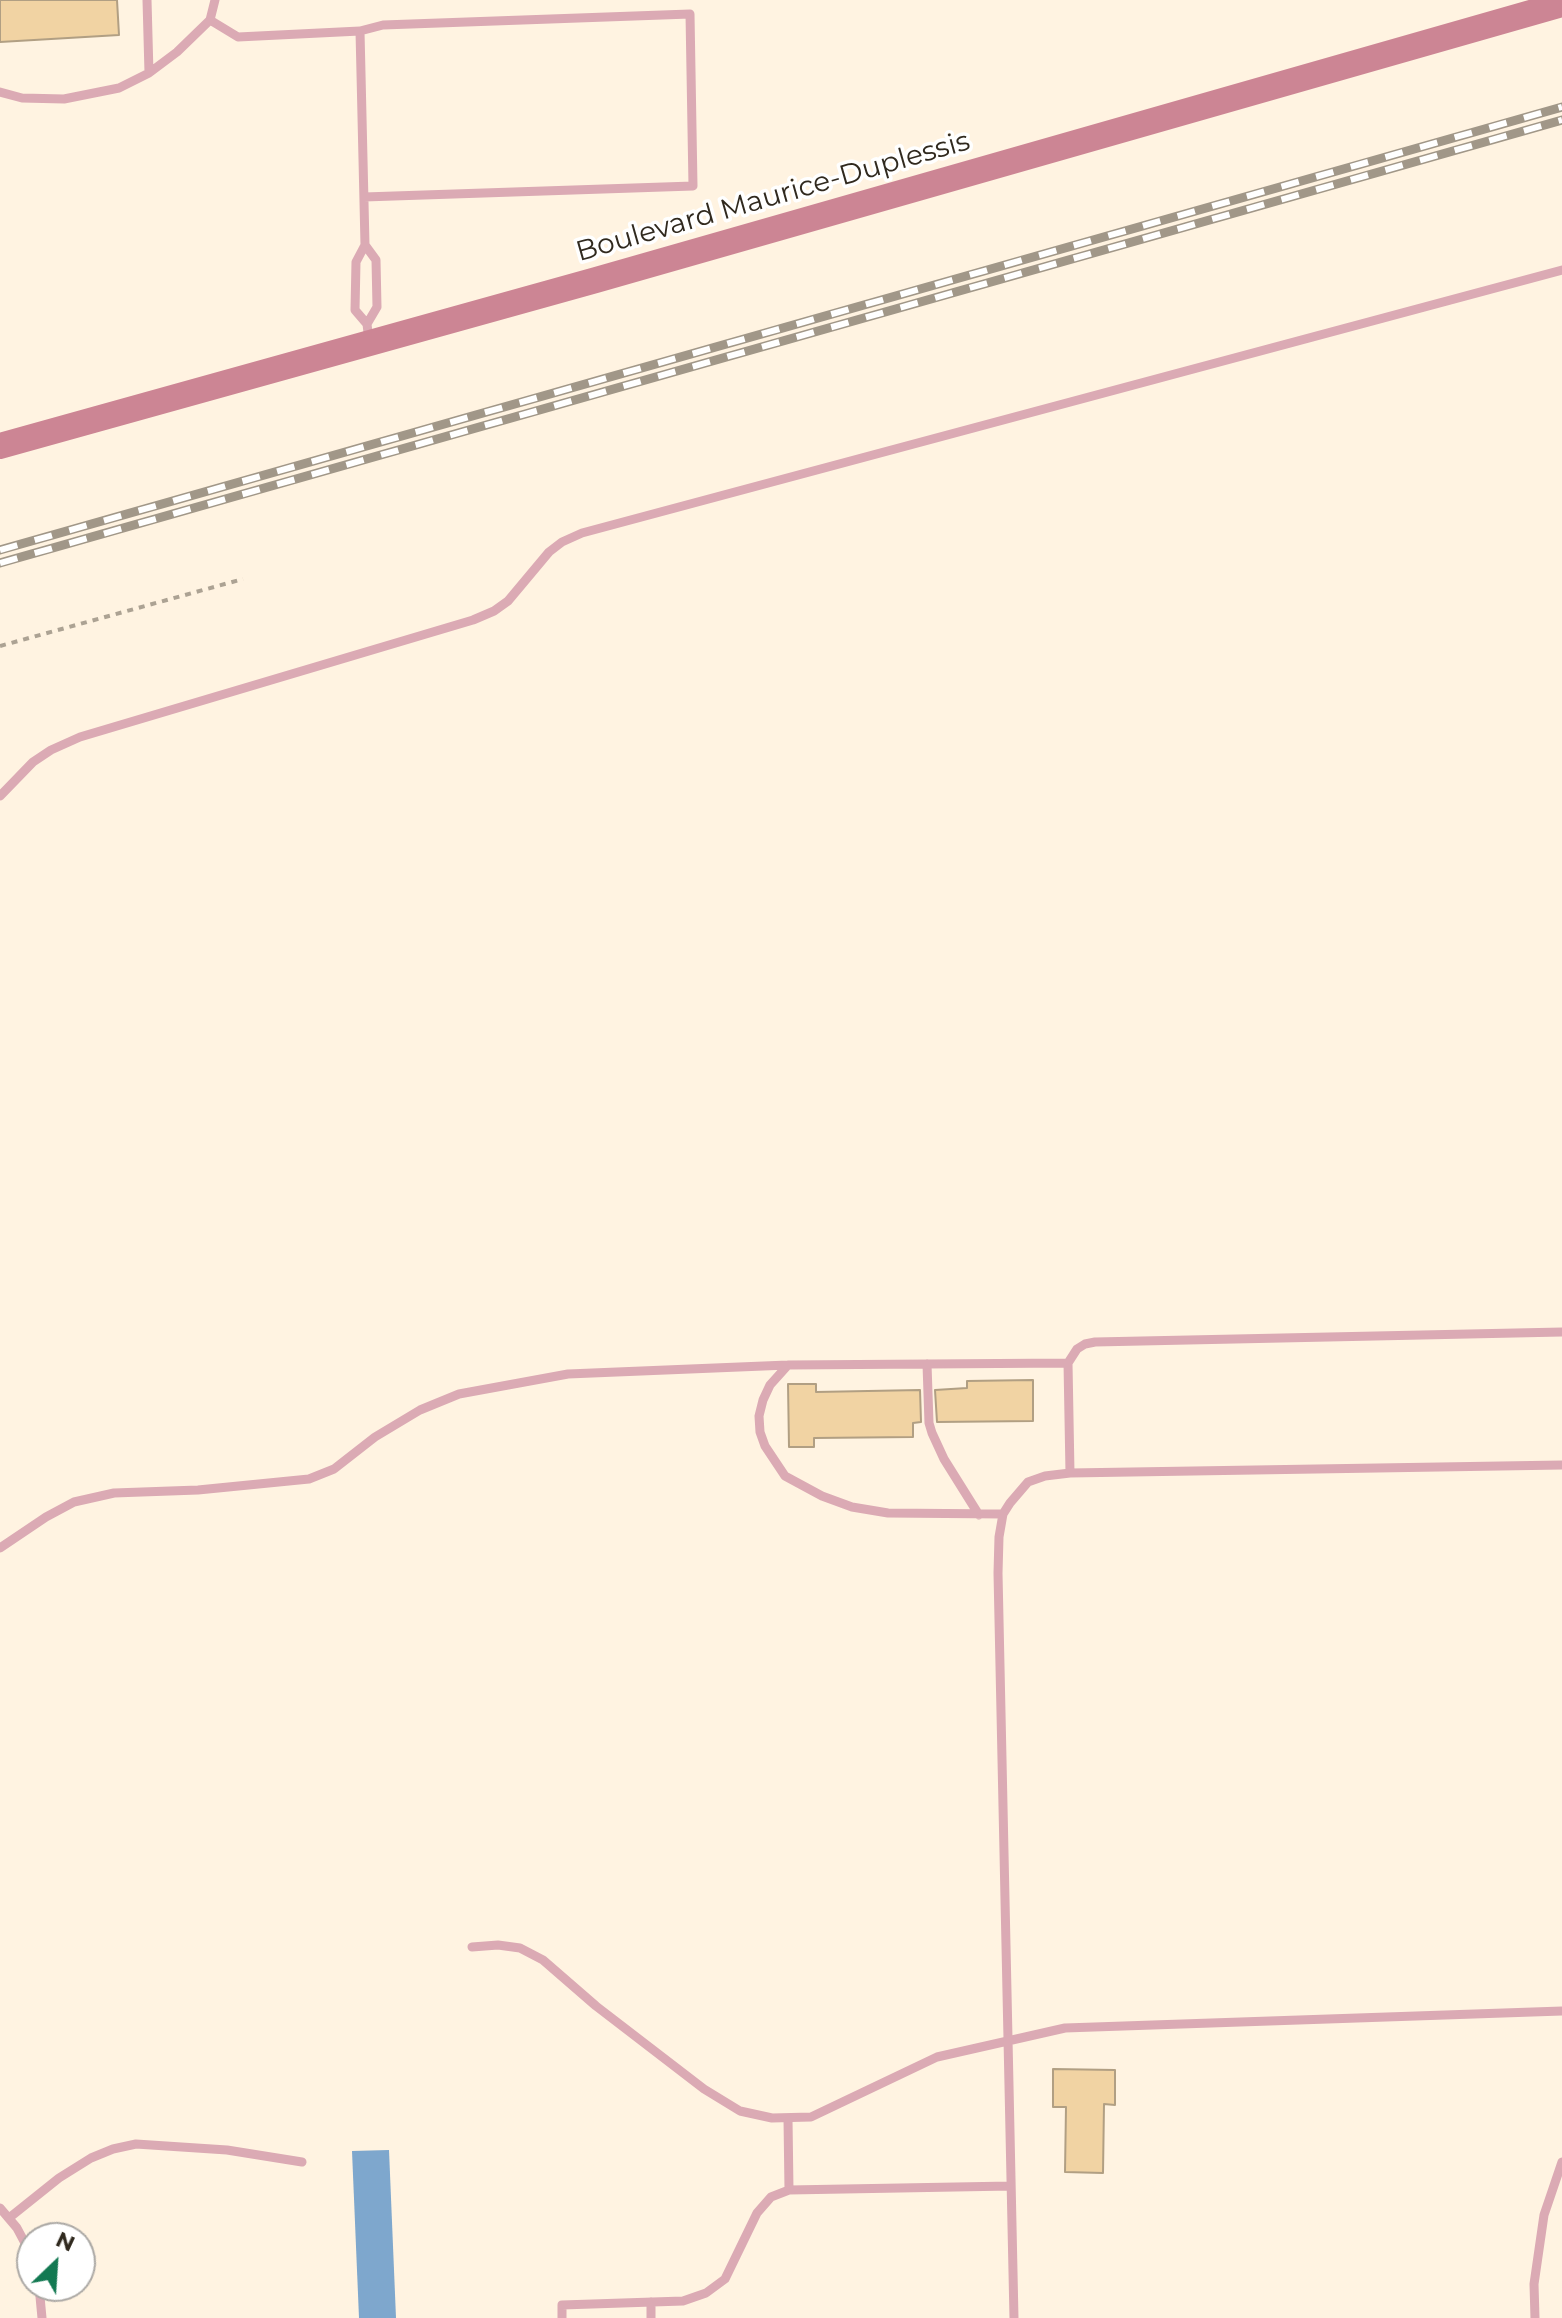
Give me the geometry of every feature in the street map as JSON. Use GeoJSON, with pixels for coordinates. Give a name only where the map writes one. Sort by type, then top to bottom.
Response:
{"type":"FeatureCollection","features":[{"type":"Feature","properties":{"kind":"street","name":"Boulevard Maurice-Duplessis"},"geometry":{"type":"LineString","coordinates":[[0,446],[368,334],[960,177],[1562,4]]}},
{"type":"Feature","properties":{"kind":"lane"},"geometry":{"type":"LineString","coordinates":[[147,0],[149,73]]}},
{"type":"Feature","properties":{"kind":"lane"},"geometry":{"type":"LineString","coordinates":[[0,92],[22,98],[64,99],[119,88],[149,73],[177,52],[210,20],[215,0]]}},
{"type":"Feature","properties":{"kind":"lane"},"geometry":{"type":"LineString","coordinates":[[210,20],[238,37],[360,31],[383,25],[690,14],[693,186],[364,197]]}},
{"type":"Feature","properties":{"kind":"lane"},"geometry":{"type":"LineString","coordinates":[[360,31],[365,245],[356,262],[355,310],[368,334]]}},
{"type":"Feature","properties":{"kind":"lane"},"geometry":{"type":"LineString","coordinates":[[365,245],[376,260],[377,307],[368,334]]}},
{"type":"Feature","properties":{"kind":"lane"},"geometry":{"type":"LineString","coordinates":[[0,796],[33,762],[80,737],[494,611],[508,601],[549,552],[582,533],[1562,270]]}},
{"type":"Feature","properties":{"kind":"lane"},"geometry":{"type":"LineString","coordinates":[[1070,1473],[1068,1363],[1077,1349],[1085,1344],[1562,1332],[1562,1345]]}},
{"type":"Feature","properties":{"kind":"lane"},"geometry":{"type":"LineString","coordinates":[[0,1548],[74,1502],[114,1493],[211,1489],[309,1479],[334,1469],[375,1437],[420,1410],[459,1394],[568,1374],[788,1365],[1068,1363]]}},
{"type":"Feature","properties":{"kind":"lane"},"geometry":{"type":"LineString","coordinates":[[927,1364],[932,1433],[944,1459],[979,1515]]}},
{"type":"Feature","properties":{"kind":"lane"},"geometry":{"type":"LineString","coordinates":[[788,1365],[770,1385],[759,1416],[765,1446],[774,1464],[785,1476],[822,1496],[852,1507],[888,1513],[1003,1514]]}},
{"type":"Feature","properties":{"kind":"lane"},"geometry":{"type":"LineString","coordinates":[[1014,2318],[998,1573],[1003,1514],[1010,1503],[1028,1482],[1070,1473],[1562,1465]]}},
{"type":"Feature","properties":{"kind":"lane"},"geometry":{"type":"LineString","coordinates":[[472,1947],[498,1945],[520,1948],[543,1960],[596,2006],[704,2089],[754,2116],[788,2119],[811,2117],[937,2057],[1065,2028],[1562,2011]]}},
{"type":"Feature","properties":{"kind":"lane"},"geometry":{"type":"LineString","coordinates":[[788,2119],[789,2190]]}},
{"type":"Feature","properties":{"kind":"lane"},"geometry":{"type":"LineString","coordinates":[[9,2218],[59,2178],[91,2158],[136,2144],[227,2150],[302,2162]]}},
{"type":"Feature","properties":{"kind":"lane"},"geometry":{"type":"LineString","coordinates":[[1535,2318],[1534,2284],[1544,2215],[1562,2162]]}},
{"type":"Feature","properties":{"kind":"lane"},"geometry":{"type":"LineString","coordinates":[[562,2318],[562,2305],[683,2301],[706,2293],[725,2279],[757,2213],[771,2197],[789,2190],[1011,2186]]}},
{"type":"Feature","properties":{"kind":"lane"},"geometry":{"type":"LineString","coordinates":[[0,2208],[16,2230]]}},
{"type":"Feature","properties":{"kind":"lane"},"geometry":{"type":"LineString","coordinates":[[651,2302],[651,2318]]}},
{"type":"Feature","properties":{"kind":"path"},"geometry":{"type":"LineString","coordinates":[[0,646],[243,579]]}},
{"type":"Feature","properties":{"kind":"water"},"geometry":{"type":"Polygon","coordinates":[[[389,2150],[396,2318],[359,2318],[352,2151],[389,2150]]]}},
{"type":"Feature","properties":{"kind":"building"},"geometry":{"type":"Polygon","coordinates":[[[0,0],[117,0],[119,35],[0,42],[0,0]]]}},
{"type":"Feature","properties":{"kind":"building"},"geometry":{"type":"Polygon","coordinates":[[[1033,1380],[1033,1421],[937,1422],[935,1390],[967,1388],[967,1381],[1033,1380]]]}},
{"type":"Feature","properties":{"kind":"building"},"geometry":{"type":"Polygon","coordinates":[[[788,1384],[816,1384],[816,1392],[920,1390],[921,1422],[913,1423],[913,1437],[814,1438],[814,1447],[789,1447],[788,1384]]]}},
{"type":"Feature","properties":{"kind":"building"},"geometry":{"type":"Polygon","coordinates":[[[1053,2069],[1115,2070],[1115,2105],[1104,2104],[1103,2173],[1065,2172],[1066,2107],[1053,2107],[1053,2069]]]}},
{"type":"Feature","properties":{"kind":"railway"},"geometry":{"type":"LineString","coordinates":[[0,550],[1562,107]]}},
{"type":"Feature","properties":{"kind":"railway"},"geometry":{"type":"LineString","coordinates":[[0,563],[1562,120]]}}]}
